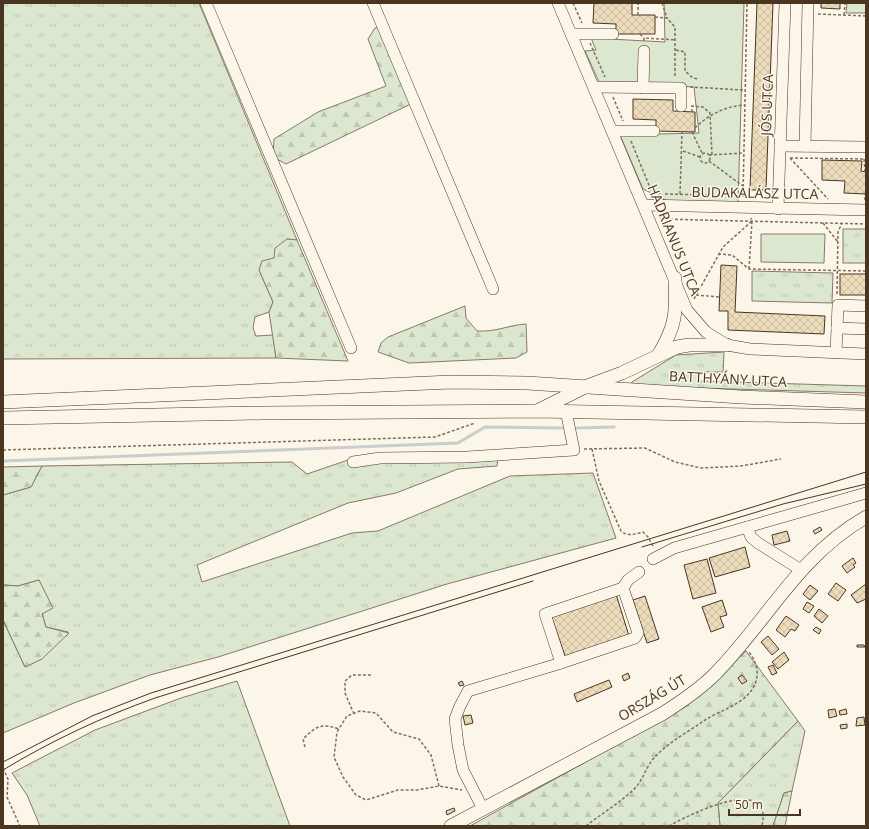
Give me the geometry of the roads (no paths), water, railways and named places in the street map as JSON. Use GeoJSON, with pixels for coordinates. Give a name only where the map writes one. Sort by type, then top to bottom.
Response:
{"type":"FeatureCollection","features":[{"type":"Feature","properties":{"kind":"main road"},"geometry":{"type":"LineString","coordinates":[[660,354],[671,334],[674,320],[675,278]]}},
{"type":"Feature","properties":{"kind":"main road"},"geometry":{"type":"LineString","coordinates":[[537,411],[587,386],[622,373],[660,354],[689,344],[728,345]]}},
{"type":"Feature","properties":{"kind":"main road","name":"BATTHYÁNY UTCA"},"geometry":{"type":"LineString","coordinates":[[3,402],[451,382],[527,383],[741,397],[866,402]]}},
{"type":"Feature","properties":{"kind":"main road"},"geometry":{"type":"LineString","coordinates":[[3,418],[262,413],[537,411],[866,417]]}},
{"type":"Feature","properties":{"kind":"main road","name":"ORSZÁG ÚT"},"geometry":{"type":"LineString","coordinates":[[451,826],[678,704],[715,674],[801,570],[832,540],[866,517]]}},
{"type":"Feature","properties":{"kind":"street"},"geometry":{"type":"LineString","coordinates":[[206,3],[351,348]]}},
{"type":"Feature","properties":{"kind":"street"},"geometry":{"type":"LineString","coordinates":[[373,3],[493,290]]}},
{"type":"Feature","properties":{"kind":"street","name":"HADRIANUS UTCA"},"geometry":{"type":"LineString","coordinates":[[558,3],[612,131],[649,205],[687,310],[706,332],[728,345]]}},
{"type":"Feature","properties":{"kind":"street","name":"JÓS UTCA"},"geometry":{"type":"LineString","coordinates":[[778,208],[784,154],[785,3]]}},
{"type":"Feature","properties":{"kind":"street"},"geometry":{"type":"LineString","coordinates":[[805,146],[811,7]]}},
{"type":"Feature","properties":{"kind":"street"},"geometry":{"type":"LineString","coordinates":[[571,34],[613,34]]}},
{"type":"Feature","properties":{"kind":"street"},"geometry":{"type":"LineString","coordinates":[[643,88],[644,51]]}},
{"type":"Feature","properties":{"kind":"street"},"geometry":{"type":"LineString","coordinates":[[594,87],[682,88],[687,106]]}},
{"type":"Feature","properties":{"kind":"street"},"geometry":{"type":"LineString","coordinates":[[612,131],[654,131]]}},
{"type":"Feature","properties":{"kind":"street"},"geometry":{"type":"LineString","coordinates":[[784,154],[805,146],[866,147]]}},
{"type":"Feature","properties":{"kind":"street","name":"BUDAKALÁSZ UTCA"},"geometry":{"type":"LineString","coordinates":[[649,205],[747,208],[865,205]]}},
{"type":"Feature","properties":{"kind":"street"},"geometry":{"type":"LineString","coordinates":[[836,352],[838,305],[866,306]]}},
{"type":"Feature","properties":{"kind":"street"},"geometry":{"type":"LineString","coordinates":[[837,328],[866,329]]}},
{"type":"Feature","properties":{"kind":"street"},"geometry":{"type":"LineString","coordinates":[[728,345],[750,349],[866,354]]}},
{"type":"Feature","properties":{"kind":"street"},"geometry":{"type":"LineString","coordinates":[[353,462],[380,458],[467,457],[574,450],[566,411]]}},
{"type":"Feature","properties":{"kind":"street"},"geometry":{"type":"LineString","coordinates":[[653,559],[674,548],[866,494]]}},
{"type":"Feature","properties":{"kind":"street"},"geometry":{"type":"LineString","coordinates":[[748,527],[751,537],[758,543],[801,570]]}},
{"type":"Feature","properties":{"kind":"street"},"geometry":{"type":"LineString","coordinates":[[561,663],[545,614],[623,588],[628,580],[639,572]]}},
{"type":"Feature","properties":{"kind":"street"},"geometry":{"type":"LineString","coordinates":[[483,809],[463,770],[458,745],[455,718],[468,691],[561,663],[635,638],[638,633],[623,588]]}},
{"type":"Feature","properties":{"kind":"waterway"},"geometry":{"type":"LineString","coordinates":[[3,461],[458,443],[485,427],[562,428]]}},
{"type":"Feature","properties":{"kind":"waterway"},"geometry":{"type":"LineString","coordinates":[[577,428],[614,427]]}},
{"type":"Feature","properties":{"kind":"tram line"},"geometry":{"type":"LineString","coordinates":[[3,762],[92,716],[151,693],[866,472]]}},
{"type":"Feature","properties":{"kind":"tram line"},"geometry":{"type":"LineString","coordinates":[[642,547],[783,504],[866,484]]}},
{"type":"Feature","properties":{"kind":"tram line"},"geometry":{"type":"LineString","coordinates":[[3,770],[77,730],[155,698],[533,581]]}}]}
